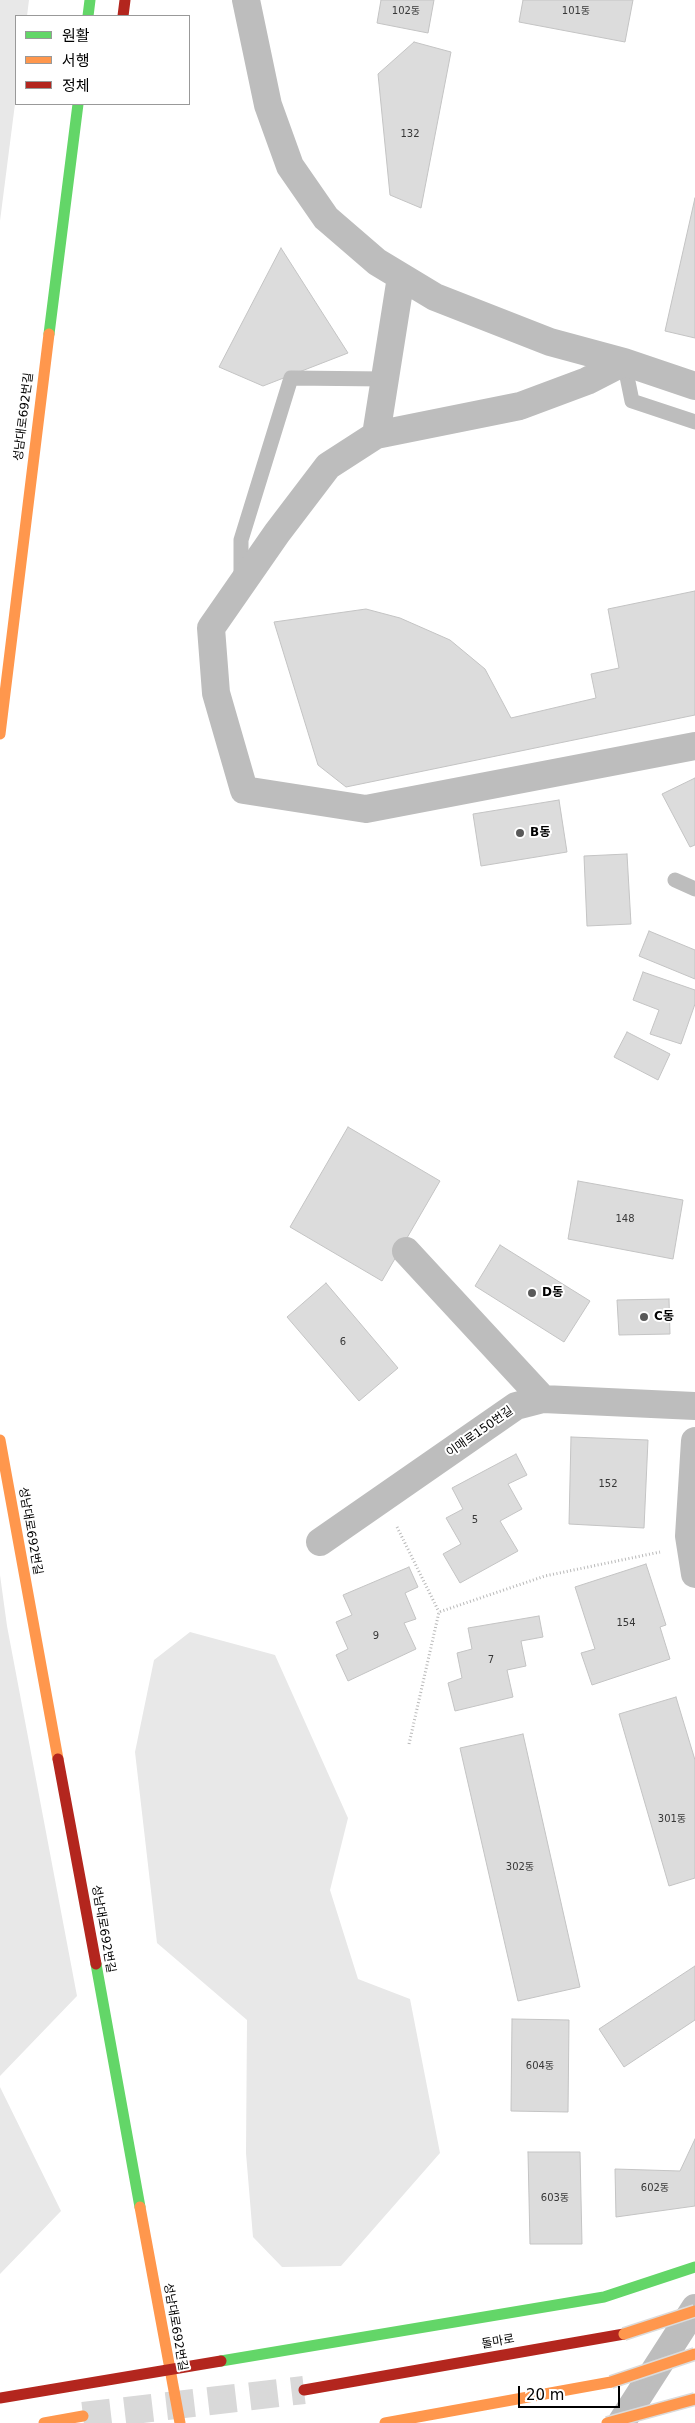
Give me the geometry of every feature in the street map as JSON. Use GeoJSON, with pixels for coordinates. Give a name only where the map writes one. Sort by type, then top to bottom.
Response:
{"type":"FeatureCollection","features":[{"type":"Feature","properties":{"kind":"street"},"geometry":{"type":"LineString","coordinates":[[88,15],[90,0]]}},
{"type":"Feature","properties":{"kind":"street"},"geometry":{"type":"LineString","coordinates":[[123,15],[126,0]]}},
{"type":"Feature","properties":{"kind":"street"},"geometry":{"type":"LineString","coordinates":[[246,0],[268,104],[290,166],[326,218],[377,262],[435,297],[550,342],[624,362],[695,386]]}},
{"type":"Feature","properties":{"kind":"street","name":"성남대로692번길"},"geometry":{"type":"LineString","coordinates":[[0,734],[20,558],[80,107]]}},
{"type":"Feature","properties":{"kind":"street"},"geometry":{"type":"LineString","coordinates":[[376,435],[401,277]]}},
{"type":"Feature","properties":{"kind":"street"},"geometry":{"type":"LineString","coordinates":[[624,362],[562,392],[520,406],[376,435],[328,466],[211,628],[216,693],[244,790],[366,808],[695,746]]}},
{"type":"Feature","properties":{"kind":"street"},"geometry":{"type":"LineString","coordinates":[[406,1251],[543,1399]]}},
{"type":"Feature","properties":{"kind":"street","name":"이매로150번길"},"geometry":{"type":"LineString","coordinates":[[320,1542],[516,1406],[543,1399],[695,1406]]}},
{"type":"Feature","properties":{"kind":"street","name":"성남대로692번길"},"geometry":{"type":"LineString","coordinates":[[0,1440],[180,2423]]}},
{"type":"Feature","properties":{"kind":"street"},"geometry":{"type":"LineString","coordinates":[[695,1443],[690,1546],[695,1574]]}},
{"type":"Feature","properties":{"kind":"street"},"geometry":{"type":"LineString","coordinates":[[0,2398],[604,2297],[695,2267]]}},
{"type":"Feature","properties":{"kind":"street"},"geometry":{"type":"LineString","coordinates":[[620,2423],[695,2310]]}},
{"type":"Feature","properties":{"kind":"street","name":"돌마로"},"geometry":{"type":"LineString","coordinates":[[304,2390],[624,2334],[695,2310]]}},
{"type":"Feature","properties":{"kind":"street"},"geometry":{"type":"LineString","coordinates":[[386,2423],[611,2382],[695,2354]]}},
{"type":"Feature","properties":{"kind":"street"},"geometry":{"type":"LineString","coordinates":[[607,2423],[695,2399]]}},
{"type":"Feature","properties":{"kind":"street"},"geometry":{"type":"LineString","coordinates":[[44,2423],[82,2416]]}},
{"type":"Feature","properties":{"kind":"lane"},"geometry":{"type":"LineString","coordinates":[[624,362],[632,401],[695,422]]}},
{"type":"Feature","properties":{"kind":"lane"},"geometry":{"type":"LineString","coordinates":[[241,584],[240,540],[291,378],[385,379]]}},
{"type":"Feature","properties":{"kind":"lane"},"geometry":{"type":"LineString","coordinates":[[675,880],[695,889]]}},
{"type":"Feature","properties":{"kind":"path"},"geometry":{"type":"LineString","coordinates":[[383,1499],[439,1612],[409,1744]]}},
{"type":"Feature","properties":{"kind":"path"},"geometry":{"type":"LineString","coordinates":[[439,1612],[545,1576],[690,1546]]}},
{"type":"Feature","properties":{"kind":"shaded area"},"geometry":{"type":"Polygon","coordinates":[[[0,0],[29,0],[27,15],[15,15],[15,104],[0,221],[0,0]]]}},
{"type":"Feature","properties":{"kind":"shaded area"},"geometry":{"type":"Polygon","coordinates":[[[0,1575],[7,1626],[77,1996],[0,2076],[0,1575]]]}},
{"type":"Feature","properties":{"kind":"shaded area"},"geometry":{"type":"Polygon","coordinates":[[[190,1632],[275,1655],[348,1818],[330,1890],[358,1979],[410,1999],[440,2153],[341,2266],[282,2267],[253,2237],[246,2153],[247,2020],[157,1943],[135,1752],[154,1660],[190,1632]]]}},
{"type":"Feature","properties":{"kind":"shaded area"},"geometry":{"type":"Polygon","coordinates":[[[0,2087],[61,2211],[0,2274],[0,2087]]]}},
{"type":"Feature","properties":{"kind":"building"},"geometry":{"type":"Polygon","coordinates":[[[381,0],[434,0],[428,33],[377,23],[381,0]]]}},
{"type":"Feature","properties":{"kind":"building"},"geometry":{"type":"Polygon","coordinates":[[[523,0],[633,0],[625,42],[519,22],[523,0]]]}},
{"type":"Feature","properties":{"kind":"building"},"geometry":{"type":"Polygon","coordinates":[[[414,42],[451,52],[421,208],[390,195],[378,74],[414,42]]]}},
{"type":"Feature","properties":{"kind":"building"},"geometry":{"type":"Polygon","coordinates":[[[695,198],[695,338],[665,331],[695,198]]]}},
{"type":"Feature","properties":{"kind":"building"},"geometry":{"type":"Polygon","coordinates":[[[281,248],[348,353],[263,386],[219,367],[281,248]]]}},
{"type":"Feature","properties":{"kind":"building"},"geometry":{"type":"Polygon","coordinates":[[[695,591],[695,715],[346,787],[318,765],[274,622],[366,609],[400,618],[450,640],[485,669],[511,718],[596,698],[591,674],[619,668],[608,609],[695,591]]]}},
{"type":"Feature","properties":{"kind":"building"},"geometry":{"type":"Polygon","coordinates":[[[695,778],[695,845],[690,847],[662,794],[695,778]]]}},
{"type":"Feature","properties":{"kind":"building","name":"B동"},"geometry":{"type":"Polygon","coordinates":[[[559,800],[567,852],[481,866],[473,814],[559,800]]]}},
{"type":"Feature","properties":{"kind":"building"},"geometry":{"type":"Polygon","coordinates":[[[627,854],[631,924],[587,926],[584,856],[627,854]]]}},
{"type":"Feature","properties":{"kind":"building"},"geometry":{"type":"Polygon","coordinates":[[[649,931],[695,950],[695,979],[639,956],[649,931]]]}},
{"type":"Feature","properties":{"kind":"building"},"geometry":{"type":"Polygon","coordinates":[[[643,972],[695,990],[695,1004],[681,1044],[650,1034],[659,1010],[633,1000],[643,972]]]}},
{"type":"Feature","properties":{"kind":"building"},"geometry":{"type":"Polygon","coordinates":[[[627,1032],[670,1054],[658,1080],[614,1057],[627,1032]]]}},
{"type":"Feature","properties":{"kind":"building"},"geometry":{"type":"Polygon","coordinates":[[[348,1127],[440,1181],[382,1281],[290,1227],[348,1127]]]}},
{"type":"Feature","properties":{"kind":"building"},"geometry":{"type":"Polygon","coordinates":[[[578,1181],[683,1200],[673,1259],[568,1239],[578,1181]]]}},
{"type":"Feature","properties":{"kind":"building","name":"D동"},"geometry":{"type":"Polygon","coordinates":[[[500,1245],[590,1301],[564,1342],[475,1286],[500,1245]]]}},
{"type":"Feature","properties":{"kind":"building"},"geometry":{"type":"Polygon","coordinates":[[[326,1283],[398,1368],[359,1401],[287,1317],[326,1283]]]}},
{"type":"Feature","properties":{"kind":"building","name":"C동"},"geometry":{"type":"Polygon","coordinates":[[[669,1299],[670,1334],[619,1335],[617,1300],[669,1299]]]}},
{"type":"Feature","properties":{"kind":"building"},"geometry":{"type":"Polygon","coordinates":[[[571,1437],[648,1440],[644,1528],[569,1524],[571,1437]]]}},
{"type":"Feature","properties":{"kind":"building"},"geometry":{"type":"Polygon","coordinates":[[[516,1454],[527,1475],[508,1484],[522,1509],[500,1521],[518,1551],[460,1583],[443,1554],[461,1544],[446,1518],[463,1509],[452,1488],[516,1454]]]}},
{"type":"Feature","properties":{"kind":"building"},"geometry":{"type":"Polygon","coordinates":[[[646,1564],[666,1625],[660,1627],[670,1659],[592,1685],[581,1653],[595,1649],[575,1587],[646,1564]]]}},
{"type":"Feature","properties":{"kind":"building"},"geometry":{"type":"Polygon","coordinates":[[[409,1567],[418,1587],[405,1593],[416,1619],[404,1623],[416,1649],[348,1681],[336,1655],[348,1649],[336,1622],[352,1615],[343,1595],[409,1567]]]}},
{"type":"Feature","properties":{"kind":"building"},"geometry":{"type":"Polygon","coordinates":[[[539,1616],[543,1637],[521,1641],[526,1666],[507,1670],[513,1697],[455,1711],[448,1683],[462,1678],[457,1653],[472,1649],[468,1628],[539,1616]]]}},
{"type":"Feature","properties":{"kind":"building"},"geometry":{"type":"Polygon","coordinates":[[[676,1697],[695,1760],[695,1878],[669,1886],[619,1714],[676,1697]]]}},
{"type":"Feature","properties":{"kind":"building"},"geometry":{"type":"Polygon","coordinates":[[[523,1734],[580,1987],[518,2001],[460,1748],[523,1734]]]}},
{"type":"Feature","properties":{"kind":"building"},"geometry":{"type":"Polygon","coordinates":[[[695,1966],[695,2020],[624,2067],[599,2029],[695,1966]]]}},
{"type":"Feature","properties":{"kind":"building"},"geometry":{"type":"Polygon","coordinates":[[[512,2019],[569,2020],[568,2112],[511,2111],[512,2019]]]}},
{"type":"Feature","properties":{"kind":"building"},"geometry":{"type":"Polygon","coordinates":[[[695,2139],[695,2206],[616,2217],[615,2169],[680,2171],[695,2139]]]}},
{"type":"Feature","properties":{"kind":"building"},"geometry":{"type":"Polygon","coordinates":[[[528,2152],[580,2152],[582,2244],[530,2244],[528,2152]]]}},
{"type":"Feature","properties":{"kind":"tunnel"},"geometry":{"type":"LineString","coordinates":[[83,2416],[304,2390]]}},
{"type":"Feature","properties":{"kind":"traffic: fast"},"geometry":{"type":"LineString","coordinates":[[88,15],[90,0]]}},
{"type":"Feature","properties":{"kind":"traffic: fast"},"geometry":{"type":"LineString","coordinates":[[49,334],[78,105]]}},
{"type":"Feature","properties":{"kind":"traffic: fast"},"geometry":{"type":"LineString","coordinates":[[96,1964],[140,2207]]}},
{"type":"Feature","properties":{"kind":"traffic: fast"},"geometry":{"type":"LineString","coordinates":[[221,2361],[604,2297],[695,2267]]}},
{"type":"Feature","properties":{"kind":"traffic: slow"},"geometry":{"type":"LineString","coordinates":[[0,734],[49,334]]}},
{"type":"Feature","properties":{"kind":"traffic: slow"},"geometry":{"type":"LineString","coordinates":[[0,1440],[58,1759]]}},
{"type":"Feature","properties":{"kind":"traffic: slow"},"geometry":{"type":"LineString","coordinates":[[140,2207],[180,2423]]}},
{"type":"Feature","properties":{"kind":"traffic: slow"},"geometry":{"type":"LineString","coordinates":[[624,2334],[695,2311]]}},
{"type":"Feature","properties":{"kind":"traffic: slow"},"geometry":{"type":"LineString","coordinates":[[611,2382],[695,2354]]}},
{"type":"Feature","properties":{"kind":"traffic: slow"},"geometry":{"type":"LineString","coordinates":[[385,2423],[611,2382]]}},
{"type":"Feature","properties":{"kind":"traffic: slow"},"geometry":{"type":"LineString","coordinates":[[607,2423],[695,2399]]}},
{"type":"Feature","properties":{"kind":"traffic: slow"},"geometry":{"type":"LineString","coordinates":[[44,2423],[83,2416]]}},
{"type":"Feature","properties":{"kind":"traffic: jam"},"geometry":{"type":"LineString","coordinates":[[123,15],[125,0]]}},
{"type":"Feature","properties":{"kind":"traffic: jam"},"geometry":{"type":"LineString","coordinates":[[58,1759],[96,1964]]}},
{"type":"Feature","properties":{"kind":"traffic: jam"},"geometry":{"type":"LineString","coordinates":[[304,2390],[624,2334]]}},
{"type":"Feature","properties":{"kind":"traffic: jam"},"geometry":{"type":"LineString","coordinates":[[0,2398],[221,2361]]}},
{"type":"Feature","properties":{"kind":"place","name":"B동"},"geometry":{"type":"Point","coordinates":[520,833]}},
{"type":"Feature","properties":{"kind":"place","name":"D동"},"geometry":{"type":"Point","coordinates":[532,1293]}},
{"type":"Feature","properties":{"kind":"place","name":"C동"},"geometry":{"type":"Point","coordinates":[644,1317]}}]}
